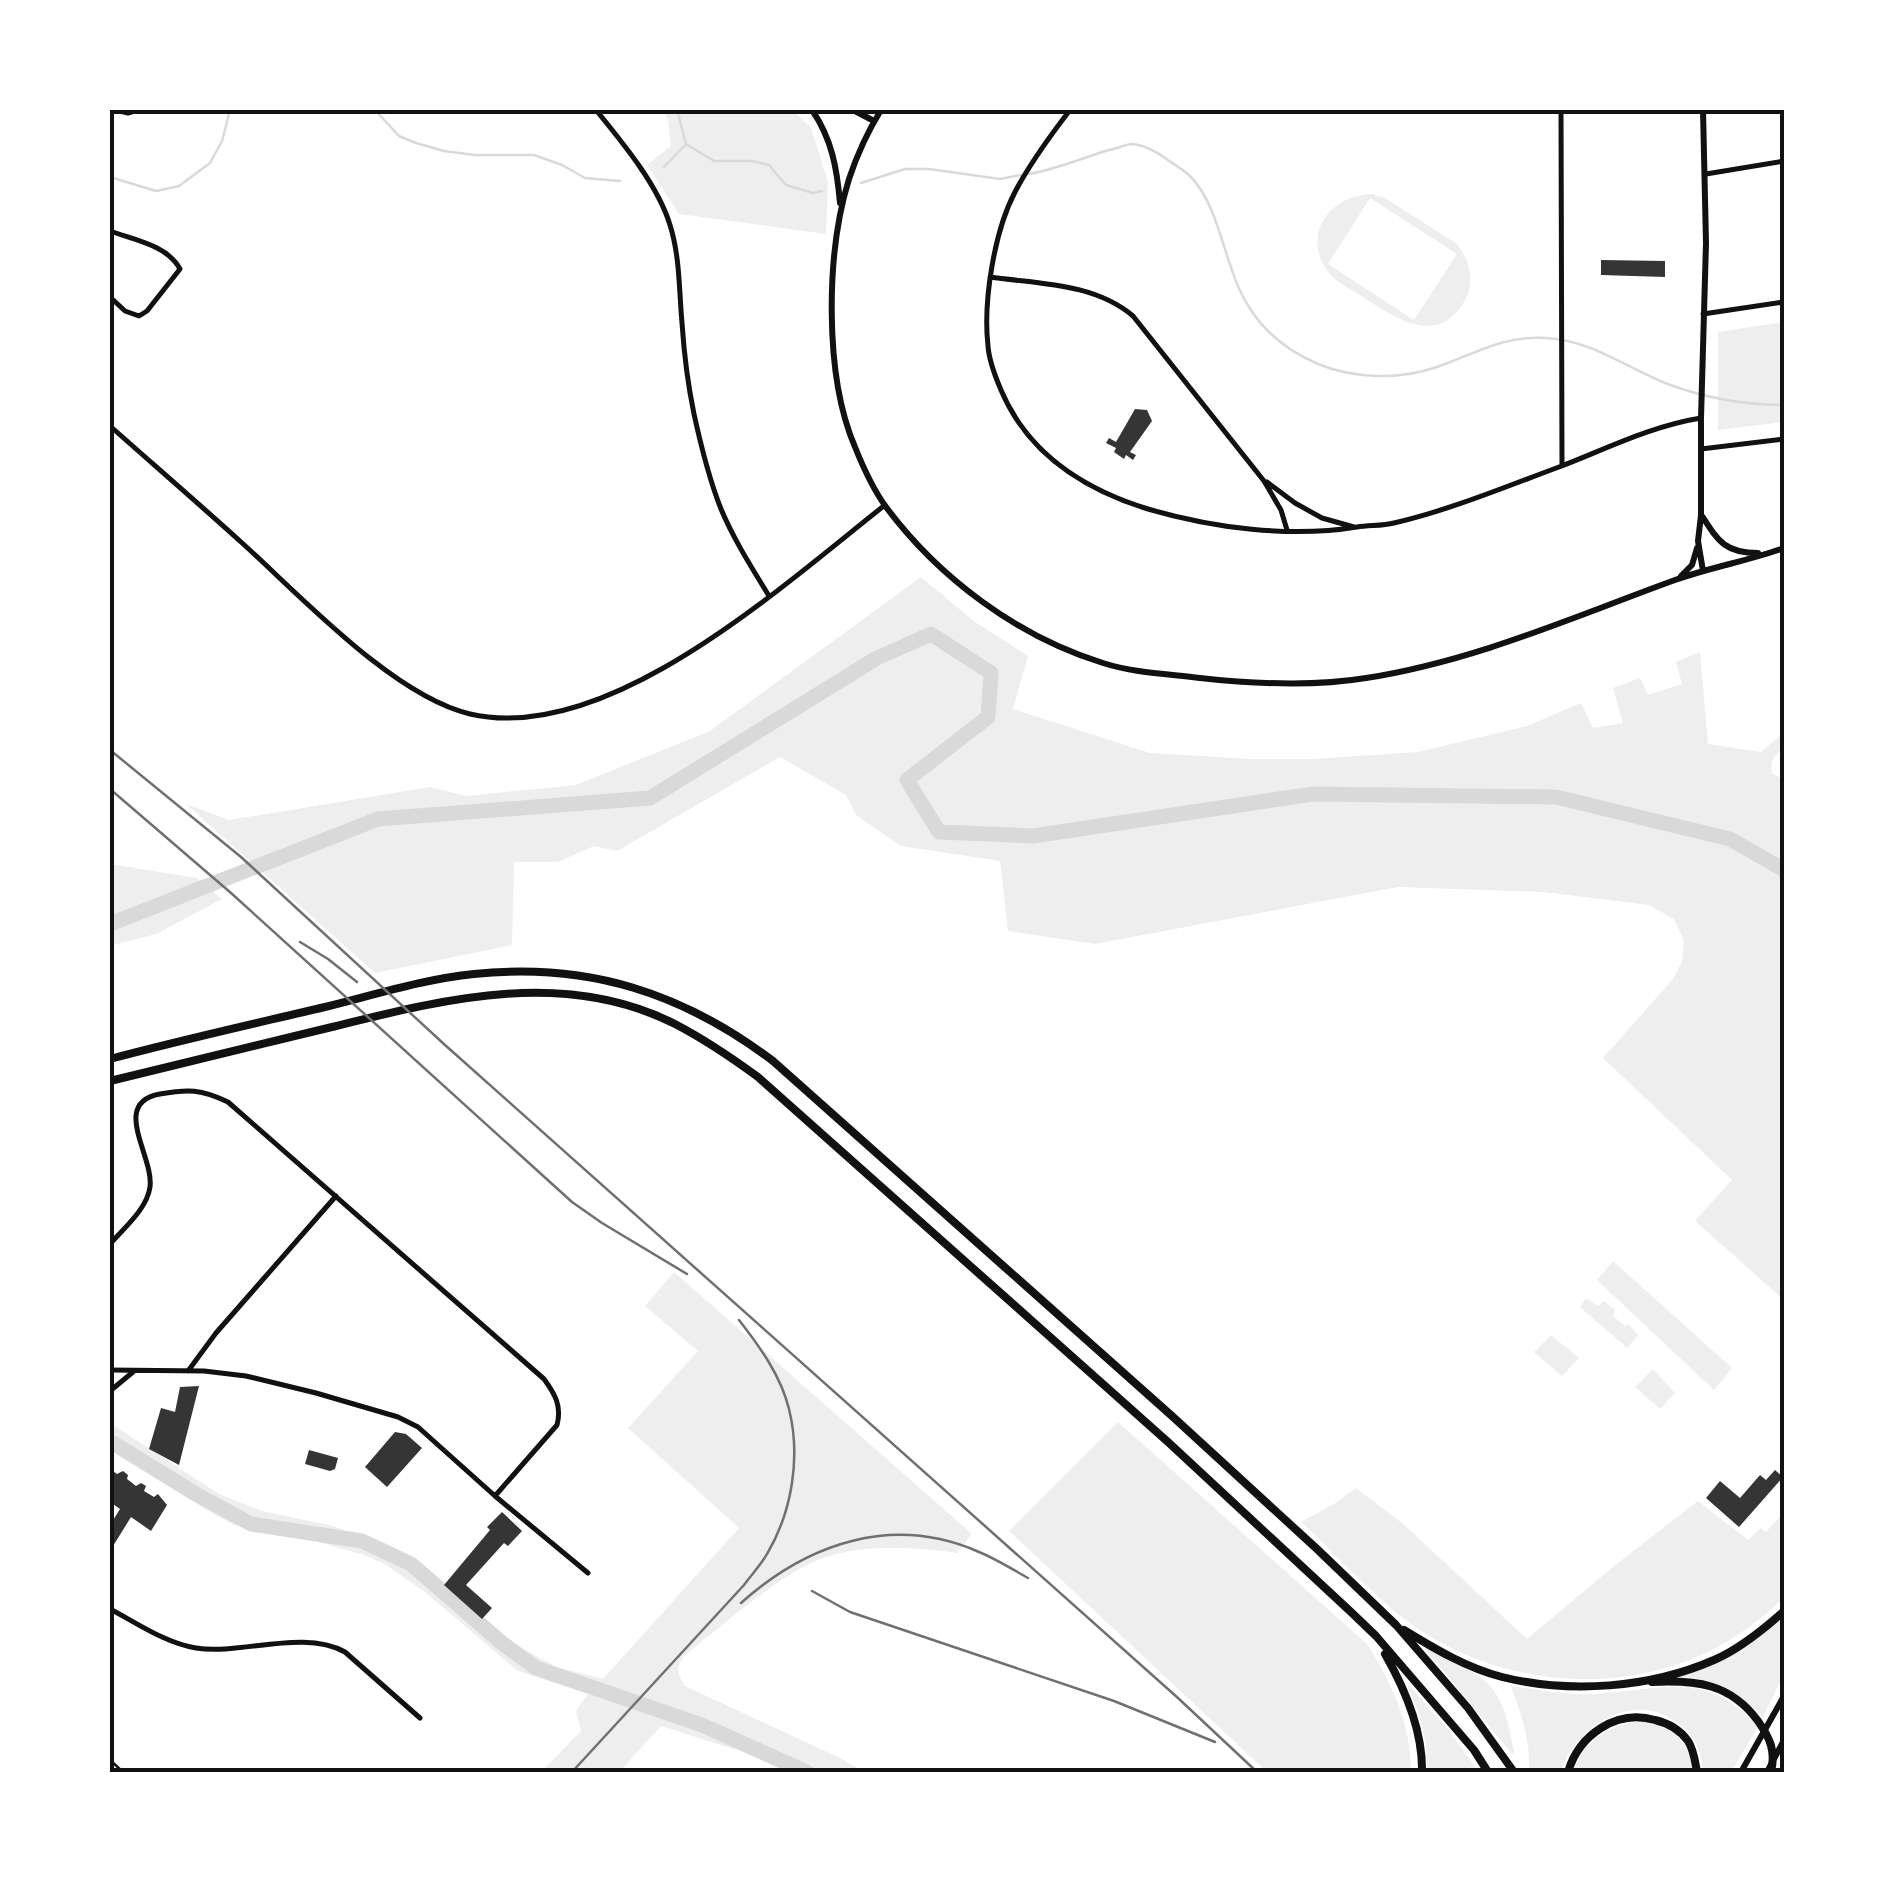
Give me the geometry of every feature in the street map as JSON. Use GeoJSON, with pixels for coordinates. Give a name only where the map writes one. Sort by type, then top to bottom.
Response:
{"type":"FeatureCollection","features":[{"type":"Feature","properties":{"kind":"main road"},"geometry":{"type":"LineString","coordinates":[[110,1059],[409,986],[474,974],[545,971],[589,976],[669,999],[734,1034],[774,1062],[1280,1513],[1396,1626],[1468,1708],[1514,1772]]}},
{"type":"Feature","properties":{"kind":"main road"},"geometry":{"type":"LineString","coordinates":[[110,1081],[421,1006],[500,993],[580,996],[636,1009],[673,1023],[731,1057],[772,1090],[1168,1442],[1376,1636],[1474,1750],[1488,1772]]}},
{"type":"Feature","properties":{"kind":"main road"},"geometry":{"type":"LineString","coordinates":[[1635,1682],[1718,1658],[1784,1611]]}},
{"type":"Feature","properties":{"kind":"main road"},"geometry":{"type":"LineString","coordinates":[[1396,1626],[1436,1650],[1499,1676],[1536,1684],[1562,1687],[1683,1680],[1721,1689],[1749,1710],[1764,1730],[1774,1760],[1769,1772]]}},
{"type":"Feature","properties":{"kind":"main road"},"geometry":{"type":"LineString","coordinates":[[1376,1636],[1398,1676],[1413,1716],[1422,1772]]}},
{"type":"Feature","properties":{"kind":"main road"},"geometry":{"type":"LineString","coordinates":[[1568,1772],[1581,1745],[1593,1733],[1620,1718],[1634,1716],[1677,1730],[1688,1740],[1697,1772]]}},
{"type":"Feature","properties":{"kind":"street"},"geometry":{"type":"LineString","coordinates":[[116,110],[138,110]]}},
{"type":"Feature","properties":{"kind":"street"},"geometry":{"type":"LineString","coordinates":[[596,110],[657,195],[669,222],[677,253],[694,410],[706,460],[720,508],[769,596]]}},
{"type":"Feature","properties":{"kind":"street"},"geometry":{"type":"LineString","coordinates":[[812,110],[835,160],[841,212]]}},
{"type":"Feature","properties":{"kind":"street"},"geometry":{"type":"LineString","coordinates":[[853,110],[876,114],[849,180],[834,262],[834,357],[850,436],[884,506],[921,548],[996,611],[1062,648],[1106,664],[1232,682],[1364,679],[1502,646],[1676,580],[1784,548]]}},
{"type":"Feature","properties":{"kind":"street"},"geometry":{"type":"LineString","coordinates":[[1070,110],[1014,194],[1000,233],[990,277],[988,348],[994,374],[1020,428],[1076,477],[1114,498],[1199,522],[1252,529],[1323,532],[1388,524],[1562,466],[1638,434],[1701,418]]}},
{"type":"Feature","properties":{"kind":"street"},"geometry":{"type":"LineString","coordinates":[[1560,110],[1562,466]]}},
{"type":"Feature","properties":{"kind":"street"},"geometry":{"type":"LineString","coordinates":[[1676,580],[1692,565],[1701,514],[1706,174],[1703,110]]}},
{"type":"Feature","properties":{"kind":"street"},"geometry":{"type":"LineString","coordinates":[[1706,174],[1784,160]]}},
{"type":"Feature","properties":{"kind":"street"},"geometry":{"type":"LineString","coordinates":[[110,231],[165,252],[180,269],[140,316],[125,311],[110,297]]}},
{"type":"Feature","properties":{"kind":"street"},"geometry":{"type":"LineString","coordinates":[[990,277],[1077,289],[1098,295],[1133,316],[1264,481],[1281,510],[1287,530]]}},
{"type":"Feature","properties":{"kind":"street"},"geometry":{"type":"LineString","coordinates":[[1703,314],[1784,302]]}},
{"type":"Feature","properties":{"kind":"street"},"geometry":{"type":"LineString","coordinates":[[110,426],[373,660],[418,692],[468,714],[492,718],[530,717],[573,707],[614,693],[673,664],[769,596],[884,506]]}},
{"type":"Feature","properties":{"kind":"street"},"geometry":{"type":"LineString","coordinates":[[1701,449],[1784,438]]}},
{"type":"Feature","properties":{"kind":"street"},"geometry":{"type":"LineString","coordinates":[[1264,481],[1322,518],[1356,527]]}},
{"type":"Feature","properties":{"kind":"street"},"geometry":{"type":"LineString","coordinates":[[1701,514],[1714,537],[1728,548],[1770,553]]}},
{"type":"Feature","properties":{"kind":"street"},"geometry":{"type":"LineString","coordinates":[[1698,541],[1704,571]]}},
{"type":"Feature","properties":{"kind":"street"},"geometry":{"type":"LineString","coordinates":[[110,1244],[144,1205],[150,1191],[150,1174],[135,1120],[138,1104],[153,1095],[187,1089],[208,1092],[228,1102],[544,1380],[556,1396],[557,1425],[495,1496]]}},
{"type":"Feature","properties":{"kind":"street"},"geometry":{"type":"LineString","coordinates":[[188,1371],[216,1332],[336,1196]]}},
{"type":"Feature","properties":{"kind":"street"},"geometry":{"type":"LineString","coordinates":[[110,1370],[246,1376],[398,1417],[418,1426],[588,1573]]}},
{"type":"Feature","properties":{"kind":"street"},"geometry":{"type":"LineString","coordinates":[[110,1391],[135,1370]]}},
{"type":"Feature","properties":{"kind":"street"},"geometry":{"type":"LineString","coordinates":[[110,1609],[160,1636],[194,1648],[316,1643],[331,1646],[345,1652],[420,1718]]}},
{"type":"Feature","properties":{"kind":"street"},"geometry":{"type":"LineString","coordinates":[[1741,1772],[1784,1696]]}},
{"type":"Feature","properties":{"kind":"street"},"geometry":{"type":"LineString","coordinates":[[1774,1760],[1784,1740]]}},
{"type":"Feature","properties":{"kind":"lane"},"geometry":{"type":"LineString","coordinates":[[110,1760],[122,1772]]}},
{"type":"Feature","properties":{"kind":"shaded area"},"geometry":{"type":"Polygon","coordinates":[[[663,110],[793,110],[811,128],[828,182],[826,234],[679,214],[647,165],[671,146],[663,110]]]}},
{"type":"Feature","properties":{"kind":"shaded area"},"geometry":{"type":"Polygon","coordinates":[[[1372,194],[1385,198],[1457,244],[1468,265],[1470,280],[1468,295],[1453,316],[1428,326],[1401,320],[1329,274],[1319,255],[1319,229],[1334,208],[1372,194]],[[1370,198],[1328,264],[1414,320],[1457,254],[1370,198]]]}},
{"type":"Feature","properties":{"kind":"shaded area"},"geometry":{"type":"Polygon","coordinates":[[[1784,322],[1784,422],[1718,430],[1718,332],[1784,322]]]}},
{"type":"Feature","properties":{"kind":"shaded area"},"geometry":{"type":"Polygon","coordinates":[[[921,577],[975,622],[1028,656],[1013,709],[1150,753],[1313,759],[1418,752],[1527,726],[1581,703],[1593,728],[1623,723],[1613,688],[1640,678],[1648,695],[1682,684],[1676,662],[1700,652],[1708,744],[1761,752],[1784,735],[1784,749],[1771,765],[1772,773],[1784,780],[1784,1300],[1695,1221],[1732,1180],[1603,1058],[1673,979],[1682,961],[1684,941],[1674,919],[1649,905],[1544,892],[1398,887],[1095,944],[1008,931],[1000,861],[901,846],[856,815],[846,795],[780,757],[617,851],[594,846],[558,862],[514,862],[512,945],[375,973],[186,804],[229,820],[430,787],[466,796],[576,785],[710,731],[921,577]]]}},
{"type":"Feature","properties":{"kind":"shaded area"},"geometry":{"type":"Polygon","coordinates":[[[110,864],[197,878],[222,899],[156,934],[110,946],[110,864]]]}},
{"type":"Feature","properties":{"kind":"shaded area"},"geometry":{"type":"Polygon","coordinates":[[[1613,1261],[1732,1368],[1714,1390],[1597,1280],[1613,1261]]]}},
{"type":"Feature","properties":{"kind":"shaded area"},"geometry":{"type":"Polygon","coordinates":[[[674,1272],[972,1534],[957,1553],[875,1548],[809,1564],[754,1600],[680,1663],[678,1670],[685,1686],[865,1772],[787,1772],[743,1752],[661,1726],[619,1772],[541,1772],[581,1731],[576,1711],[588,1694],[518,1671],[426,1593],[385,1564],[308,1539],[234,1525],[110,1447],[110,1423],[219,1494],[262,1511],[329,1525],[385,1543],[419,1562],[514,1644],[557,1667],[603,1679],[739,1528],[628,1428],[698,1351],[645,1306],[674,1272]]]}},
{"type":"Feature","properties":{"kind":"shaded area"},"geometry":{"type":"Polygon","coordinates":[[[1586,1298],[1598,1306],[1604,1301],[1615,1310],[1613,1316],[1638,1335],[1627,1348],[1580,1307],[1586,1298]]]}},
{"type":"Feature","properties":{"kind":"shaded area"},"geometry":{"type":"Polygon","coordinates":[[[1551,1335],[1579,1358],[1562,1376],[1534,1352],[1551,1335]]]}},
{"type":"Feature","properties":{"kind":"shaded area"},"geometry":{"type":"Polygon","coordinates":[[[1653,1369],[1675,1393],[1660,1409],[1635,1387],[1653,1369]]]}},
{"type":"Feature","properties":{"kind":"shaded area"},"geometry":{"type":"Polygon","coordinates":[[[1118,1422],[1366,1643],[1398,1704],[1408,1737],[1411,1772],[1267,1772],[1009,1531],[1118,1422]]]}},
{"type":"Feature","properties":{"kind":"shaded area"},"geometry":{"type":"Polygon","coordinates":[[[1356,1488],[1402,1523],[1527,1639],[1698,1501],[1748,1540],[1761,1528],[1766,1532],[1784,1512],[1784,1598],[1720,1646],[1675,1665],[1639,1674],[1566,1679],[1493,1665],[1409,1623],[1301,1522],[1356,1488]]]}},
{"type":"Feature","properties":{"kind":"shaded area"},"geometry":{"type":"Polygon","coordinates":[[[1784,1617],[1784,1674],[1763,1717],[1726,1688],[1680,1676],[1735,1652],[1784,1617]]]}},
{"type":"Feature","properties":{"kind":"shaded area"},"geometry":{"type":"Polygon","coordinates":[[[1425,1649],[1489,1684],[1504,1709],[1513,1755],[1425,1649]]]}},
{"type":"Feature","properties":{"kind":"shaded area"},"geometry":{"type":"Polygon","coordinates":[[[1406,1682],[1479,1772],[1427,1772],[1422,1726],[1406,1682]]]}},
{"type":"Feature","properties":{"kind":"shaded area"},"geometry":{"type":"Polygon","coordinates":[[[1510,1685],[1583,1694],[1662,1687],[1702,1690],[1740,1709],[1758,1727],[1731,1772],[1704,1772],[1695,1742],[1680,1724],[1656,1712],[1622,1713],[1606,1719],[1578,1741],[1561,1772],[1529,1772],[1524,1727],[1510,1685]]]}},
{"type":"Feature","properties":{"kind":"shaded area"},"geometry":{"type":"Polygon","coordinates":[[[1641,1721],[1677,1736],[1687,1751],[1693,1772],[1573,1772],[1584,1751],[1599,1736],[1618,1726],[1641,1721]]]}},
{"type":"Feature","properties":{"kind":"building"},"geometry":{"type":"Polygon","coordinates":[[[1601,260],[1665,261],[1665,277],[1601,275],[1601,260]]]}},
{"type":"Feature","properties":{"kind":"building"},"geometry":{"type":"Polygon","coordinates":[[[1135,409],[1147,410],[1152,421],[1130,452],[1136,455],[1133,460],[1126,455],[1124,459],[1106,443],[1109,438],[1116,442],[1135,409]]]}},
{"type":"Feature","properties":{"kind":"building"},"geometry":{"type":"Polygon","coordinates":[[[199,1386],[179,1465],[149,1449],[161,1408],[175,1412],[180,1387],[199,1386]]]}},
{"type":"Feature","properties":{"kind":"building"},"geometry":{"type":"Polygon","coordinates":[[[395,1432],[406,1434],[422,1448],[387,1487],[365,1467],[395,1432]]]}},
{"type":"Feature","properties":{"kind":"building"},"geometry":{"type":"Polygon","coordinates":[[[309,1450],[338,1458],[335,1469],[305,1464],[309,1450]]]}},
{"type":"Feature","properties":{"kind":"building"},"geometry":{"type":"Polygon","coordinates":[[[110,1469],[117,1474],[123,1471],[136,1486],[146,1486],[144,1491],[154,1497],[158,1494],[167,1505],[151,1531],[131,1517],[110,1551],[110,1525],[120,1509],[110,1502],[110,1469]]]}},
{"type":"Feature","properties":{"kind":"building"},"geometry":{"type":"Polygon","coordinates":[[[1775,1470],[1783,1477],[1739,1527],[1706,1498],[1720,1481],[1740,1498],[1760,1475],[1766,1480],[1775,1470]]]}},
{"type":"Feature","properties":{"kind":"building"},"geometry":{"type":"Polygon","coordinates":[[[502,1512],[522,1531],[508,1546],[504,1543],[466,1585],[492,1608],[482,1619],[444,1585],[502,1512]]]}},
{"type":"Feature","properties":{"kind":"waterway"},"geometry":{"type":"LineString","coordinates":[[110,177],[156,191],[179,186],[210,163],[222,141],[230,110]]}},
{"type":"Feature","properties":{"kind":"waterway"},"geometry":{"type":"LineString","coordinates":[[375,110],[399,136],[416,143],[475,155],[534,155],[585,178],[620,181]]}},
{"type":"Feature","properties":{"kind":"waterway"},"geometry":{"type":"LineString","coordinates":[[677,110],[686,144],[714,161],[769,165],[786,185],[813,193],[822,191]]}},
{"type":"Feature","properties":{"kind":"waterway"},"geometry":{"type":"LineString","coordinates":[[664,167],[686,144]]}},
{"type":"Feature","properties":{"kind":"waterway"},"geometry":{"type":"LineString","coordinates":[[1029,174],[1131,144],[1162,156],[1187,173],[1209,204],[1234,275],[1255,316],[1288,348],[1332,369],[1362,375],[1408,374],[1503,342],[1546,338],[1593,349],[1665,383],[1694,392],[1739,402],[1784,405]]}},
{"type":"Feature","properties":{"kind":"waterway"},"geometry":{"type":"LineString","coordinates":[[861,183],[905,169],[1000,179],[1021,175]]}},
{"type":"Feature","properties":{"kind":"waterway"},"geometry":{"type":"LineString","coordinates":[[110,924],[378,819],[650,798],[877,658],[931,634],[991,673],[988,717],[907,780],[939,832],[1033,836],[1313,794],[1556,797],[1730,839],[1784,870]]}},
{"type":"Feature","properties":{"kind":"waterway"},"geometry":{"type":"LineString","coordinates":[[113,1443],[251,1524],[362,1541],[411,1564],[536,1668],[702,1725],[807,1772]]}},
{"type":"Feature","properties":{"kind":"railway"},"geometry":{"type":"LineString","coordinates":[[110,750],[241,857],[445,1045],[1257,1772]]}},
{"type":"Feature","properties":{"kind":"railway"},"geometry":{"type":"LineString","coordinates":[[110,789],[231,893],[572,1202],[687,1274]]}},
{"type":"Feature","properties":{"kind":"railway"},"geometry":{"type":"LineString","coordinates":[[300,942],[357,982]]}},
{"type":"Feature","properties":{"kind":"railway"},"geometry":{"type":"LineString","coordinates":[[572,1772],[744,1585],[765,1558],[783,1520],[792,1484],[793,1427],[775,1373],[739,1320]]}},
{"type":"Feature","properties":{"kind":"railway"},"geometry":{"type":"LineString","coordinates":[[741,1603],[794,1564],[823,1550],[884,1536],[947,1541],[985,1555],[1028,1578]]}},
{"type":"Feature","properties":{"kind":"railway"},"geometry":{"type":"LineString","coordinates":[[812,1591],[850,1612],[1114,1701],[1215,1742]]}}]}
